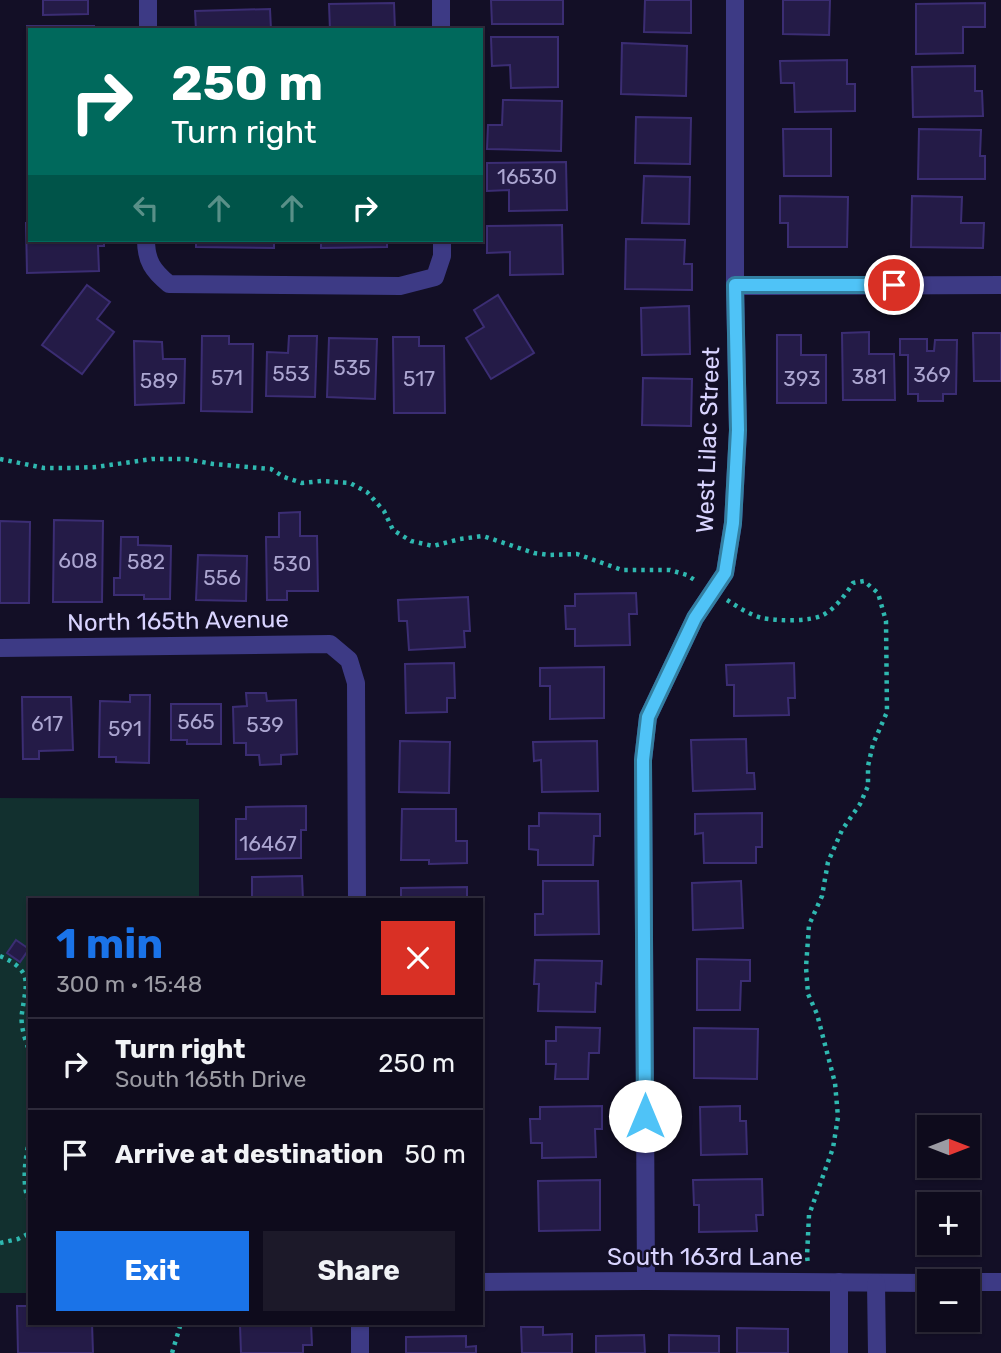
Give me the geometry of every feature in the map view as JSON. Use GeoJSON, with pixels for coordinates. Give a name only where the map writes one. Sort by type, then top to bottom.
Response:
{"type":"FeatureCollection","features":[{"type":"Feature","properties":{"kind":"street"},"geometry":{"type":"LineString","coordinates":[[148,0],[148,28]]}},
{"type":"Feature","properties":{"kind":"street"},"geometry":{"type":"LineString","coordinates":[[441,0],[441,28]]}},
{"type":"Feature","properties":{"kind":"street","name":"West Lilac Street"},"geometry":{"type":"LineString","coordinates":[[646,1281],[643,760],[648,717],[695,618],[725,573],[733,523],[738,430],[735,0]]}},
{"type":"Feature","properties":{"kind":"street"},"geometry":{"type":"LineString","coordinates":[[146,242],[154,272],[169,284],[400,286],[435,277],[442,256],[442,242]]}},
{"type":"Feature","properties":{"kind":"street"},"geometry":{"type":"LineString","coordinates":[[735,285],[1001,285]]}},
{"type":"Feature","properties":{"kind":"street","name":"North 165th Avenue"},"geometry":{"type":"LineString","coordinates":[[0,648],[331,643],[349,660],[356,683],[357,898]]}},
{"type":"Feature","properties":{"kind":"street","name":"South 163rd Lane"},"geometry":{"type":"LineString","coordinates":[[483,1282],[917,1283]]}},
{"type":"Feature","properties":{"kind":"street"},"geometry":{"type":"LineString","coordinates":[[839,1282],[839,1353]]}},
{"type":"Feature","properties":{"kind":"street"},"geometry":{"type":"LineString","coordinates":[[980,1282],[1001,1282]]}},
{"type":"Feature","properties":{"kind":"street"},"geometry":{"type":"LineString","coordinates":[[876,1283],[877,1353]]}},
{"type":"Feature","properties":{"kind":"street"},"geometry":{"type":"LineString","coordinates":[[360,1325],[360,1353]]}},
{"type":"Feature","properties":{"kind":"path"},"geometry":{"type":"LineString","coordinates":[[0,459],[44,468],[96,467],[152,459],[187,459],[223,466],[271,469],[302,483],[350,483],[367,492],[384,511],[393,530],[411,541],[433,546],[483,536],[534,553],[577,554],[622,570],[670,570],[687,575],[738,608],[762,618],[801,621],[823,615],[844,596],[853,583],[864,581],[878,593],[886,621],[887,712],[873,744],[868,766],[868,786],[860,804],[842,830],[828,862],[822,896],[809,925],[806,967],[808,994],[817,1014],[835,1083],[838,1116],[833,1148],[809,1215],[807,1256],[812,1282]]}},
{"type":"Feature","properties":{"kind":"path"},"geometry":{"type":"LineString","coordinates":[[0,956],[20,969],[25,979],[26,991],[21,1016],[28,1044]]}},
{"type":"Feature","properties":{"kind":"path"},"geometry":{"type":"LineString","coordinates":[[28,1149],[25,1196],[28,1200]]}},
{"type":"Feature","properties":{"kind":"path"},"geometry":{"type":"LineString","coordinates":[[0,1243],[18,1240],[28,1234]]}},
{"type":"Feature","properties":{"kind":"path"},"geometry":{"type":"LineString","coordinates":[[172,1353],[180,1325]]}},
{"type":"Feature","properties":{"kind":"green space"},"geometry":{"type":"Polygon","coordinates":[[[0,798],[199,799],[199,898],[28,898],[28,1293],[0,1293],[0,798]]]}},
{"type":"Feature","properties":{"kind":"building"},"geometry":{"type":"Polygon","coordinates":[[[43,0],[88,0],[88,14],[43,15],[43,0]]]}},
{"type":"Feature","properties":{"kind":"building"},"geometry":{"type":"Polygon","coordinates":[[[491,0],[563,0],[563,24],[492,24],[491,0]]]}},
{"type":"Feature","properties":{"kind":"building"},"geometry":{"type":"Polygon","coordinates":[[[645,0],[691,0],[691,33],[644,32],[645,0]]]}},
{"type":"Feature","properties":{"kind":"building"},"geometry":{"type":"Polygon","coordinates":[[[783,0],[830,0],[829,35],[783,34],[783,0]]]}},
{"type":"Feature","properties":{"kind":"building"},"geometry":{"type":"Polygon","coordinates":[[[394,3],[395,28],[330,28],[329,4],[394,3]]]}},
{"type":"Feature","properties":{"kind":"building"},"geometry":{"type":"Polygon","coordinates":[[[985,3],[985,27],[963,27],[963,53],[916,54],[916,4],[985,3]]]}},
{"type":"Feature","properties":{"kind":"building"},"geometry":{"type":"Polygon","coordinates":[[[270,9],[271,28],[196,28],[195,11],[270,9]]]}},
{"type":"Feature","properties":{"kind":"building"},"geometry":{"type":"Polygon","coordinates":[[[27,26],[94,26],[28,28],[27,77],[27,26]]]}},
{"type":"Feature","properties":{"kind":"building"},"geometry":{"type":"Polygon","coordinates":[[[491,37],[558,37],[558,87],[511,88],[510,65],[492,66],[491,37]]]}},
{"type":"Feature","properties":{"kind":"building"},"geometry":{"type":"Polygon","coordinates":[[[622,43],[687,46],[686,96],[621,94],[622,43]]]}},
{"type":"Feature","properties":{"kind":"building"},"geometry":{"type":"Polygon","coordinates":[[[847,60],[847,84],[855,84],[855,111],[795,112],[794,83],[781,83],[780,61],[847,60]]]}},
{"type":"Feature","properties":{"kind":"building"},"geometry":{"type":"Polygon","coordinates":[[[975,66],[975,91],[982,91],[983,116],[913,117],[912,67],[975,66]]]}},
{"type":"Feature","properties":{"kind":"building"},"geometry":{"type":"Polygon","coordinates":[[[503,100],[562,101],[561,151],[487,149],[488,125],[502,125],[503,100]]]}},
{"type":"Feature","properties":{"kind":"building"},"geometry":{"type":"Polygon","coordinates":[[[636,117],[691,118],[690,164],[635,163],[636,117]]]}},
{"type":"Feature","properties":{"kind":"building"},"geometry":{"type":"Polygon","coordinates":[[[783,129],[831,129],[831,176],[784,176],[783,129]]]}},
{"type":"Feature","properties":{"kind":"building"},"geometry":{"type":"Polygon","coordinates":[[[919,129],[981,130],[980,156],[985,156],[985,179],[918,179],[919,129]]]}},
{"type":"Feature","properties":{"kind":"building"},"geometry":{"type":"Polygon","coordinates":[[[566,162],[567,210],[509,211],[509,190],[487,191],[487,163],[566,162]]]}},
{"type":"Feature","properties":{"kind":"building"},"geometry":{"type":"Polygon","coordinates":[[[644,176],[690,177],[689,224],[642,223],[644,176]]]}},
{"type":"Feature","properties":{"kind":"building"},"geometry":{"type":"Polygon","coordinates":[[[780,196],[848,197],[847,247],[788,247],[788,223],[780,223],[780,196]]]}},
{"type":"Feature","properties":{"kind":"building"},"geometry":{"type":"Polygon","coordinates":[[[912,196],[962,197],[961,223],[984,223],[983,248],[911,247],[912,196]]]}},
{"type":"Feature","properties":{"kind":"building"},"geometry":{"type":"Polygon","coordinates":[[[26,223],[28,242],[104,242],[104,246],[98,246],[99,271],[27,273],[26,223]]]}},
{"type":"Feature","properties":{"kind":"building"},"geometry":{"type":"Polygon","coordinates":[[[562,225],[563,274],[510,275],[510,252],[487,253],[487,226],[562,225]]]}},
{"type":"Feature","properties":{"kind":"building"},"geometry":{"type":"Polygon","coordinates":[[[626,239],[685,240],[684,264],[692,264],[692,290],[625,289],[626,239]]]}},
{"type":"Feature","properties":{"kind":"building"},"geometry":{"type":"Polygon","coordinates":[[[196,242],[274,242],[274,248],[196,247],[196,242]]]}},
{"type":"Feature","properties":{"kind":"building"},"geometry":{"type":"Polygon","coordinates":[[[321,242],[387,242],[387,247],[321,248],[321,242]]]}},
{"type":"Feature","properties":{"kind":"building"},"geometry":{"type":"Polygon","coordinates":[[[87,285],[110,302],[97,319],[114,332],[82,374],[42,345],[87,285]]]}},
{"type":"Feature","properties":{"kind":"building"},"geometry":{"type":"Polygon","coordinates":[[[498,295],[534,353],[491,379],[466,338],[484,327],[474,310],[498,295]]]}},
{"type":"Feature","properties":{"kind":"building"},"geometry":{"type":"Polygon","coordinates":[[[689,306],[690,354],[642,355],[641,308],[689,306]]]}},
{"type":"Feature","properties":{"kind":"building"},"geometry":{"type":"Polygon","coordinates":[[[869,332],[869,354],[894,354],[895,400],[843,400],[842,333],[869,332]]]}},
{"type":"Feature","properties":{"kind":"building"},"geometry":{"type":"Polygon","coordinates":[[[973,333],[1001,333],[1001,381],[974,381],[973,333]]]}},
{"type":"Feature","properties":{"kind":"building"},"geometry":{"type":"Polygon","coordinates":[[[777,335],[801,335],[801,355],[826,355],[826,403],[777,403],[777,335]]]}},
{"type":"Feature","properties":{"kind":"building"},"geometry":{"type":"Polygon","coordinates":[[[202,336],[229,336],[229,344],[253,344],[252,412],[201,411],[202,336]]]}},
{"type":"Feature","properties":{"kind":"building"},"geometry":{"type":"Polygon","coordinates":[[[289,336],[317,336],[315,397],[266,396],[267,352],[288,353],[289,336]]]}},
{"type":"Feature","properties":{"kind":"building"},"geometry":{"type":"Polygon","coordinates":[[[393,337],[419,337],[419,346],[444,346],[445,413],[394,413],[393,337]]]}},
{"type":"Feature","properties":{"kind":"building"},"geometry":{"type":"Polygon","coordinates":[[[329,338],[377,339],[375,399],[327,397],[329,338]]]}},
{"type":"Feature","properties":{"kind":"building"},"geometry":{"type":"Polygon","coordinates":[[[900,339],[927,339],[927,351],[934,351],[935,340],[957,340],[956,394],[943,394],[943,401],[918,401],[918,394],[908,394],[908,355],[900,355],[900,339]]]}},
{"type":"Feature","properties":{"kind":"building"},"geometry":{"type":"Polygon","coordinates":[[[134,341],[162,342],[163,359],[185,359],[184,403],[135,405],[134,341]]]}},
{"type":"Feature","properties":{"kind":"building"},"geometry":{"type":"Polygon","coordinates":[[[643,378],[692,379],[691,426],[642,425],[643,378]]]}},
{"type":"Feature","properties":{"kind":"building"},"geometry":{"type":"Polygon","coordinates":[[[300,512],[300,536],[317,536],[318,591],[287,591],[287,600],[267,600],[266,537],[279,537],[279,513],[300,512]]]}},
{"type":"Feature","properties":{"kind":"building"},"geometry":{"type":"Polygon","coordinates":[[[54,520],[103,521],[102,602],[53,602],[54,520]]]}},
{"type":"Feature","properties":{"kind":"building"},"geometry":{"type":"Polygon","coordinates":[[[0,521],[30,522],[29,603],[0,603],[0,521]]]}},
{"type":"Feature","properties":{"kind":"building"},"geometry":{"type":"Polygon","coordinates":[[[121,537],[138,537],[138,545],[171,546],[170,599],[144,599],[144,595],[114,595],[114,578],[120,578],[121,537]]]}},
{"type":"Feature","properties":{"kind":"building"},"geometry":{"type":"Polygon","coordinates":[[[198,555],[247,556],[246,601],[196,600],[198,555]]]}},
{"type":"Feature","properties":{"kind":"building"},"geometry":{"type":"Polygon","coordinates":[[[636,593],[637,614],[629,614],[630,645],[575,646],[575,629],[566,629],[565,606],[575,606],[575,594],[636,593]]]}},
{"type":"Feature","properties":{"kind":"building"},"geometry":{"type":"Polygon","coordinates":[[[468,597],[470,631],[464,631],[465,647],[409,650],[407,621],[399,621],[398,600],[468,597]]]}},
{"type":"Feature","properties":{"kind":"building"},"geometry":{"type":"Polygon","coordinates":[[[454,663],[455,698],[447,698],[447,712],[406,713],[405,664],[454,663]]]}},
{"type":"Feature","properties":{"kind":"building"},"geometry":{"type":"Polygon","coordinates":[[[794,663],[795,698],[788,698],[789,715],[734,716],[734,685],[727,685],[726,665],[794,663]]]}},
{"type":"Feature","properties":{"kind":"building"},"geometry":{"type":"Polygon","coordinates":[[[604,667],[604,718],[550,719],[550,686],[540,686],[540,668],[604,667]]]}},
{"type":"Feature","properties":{"kind":"building"},"geometry":{"type":"Polygon","coordinates":[[[246,693],[266,693],[267,701],[296,700],[297,754],[281,755],[281,764],[260,765],[259,755],[246,755],[246,743],[234,743],[233,707],[247,706],[246,693]]]}},
{"type":"Feature","properties":{"kind":"building"},"geometry":{"type":"Polygon","coordinates":[[[130,695],[150,695],[149,763],[116,762],[116,757],[99,757],[100,701],[130,702],[130,695]]]}},
{"type":"Feature","properties":{"kind":"building"},"geometry":{"type":"Polygon","coordinates":[[[22,697],[71,697],[73,750],[39,751],[39,759],[23,759],[22,697]]]}},
{"type":"Feature","properties":{"kind":"building"},"geometry":{"type":"Polygon","coordinates":[[[171,704],[221,704],[221,744],[187,744],[187,740],[171,740],[171,704]]]}},
{"type":"Feature","properties":{"kind":"building"},"geometry":{"type":"Polygon","coordinates":[[[746,739],[747,773],[754,773],[755,789],[693,791],[691,740],[746,739]]]}},
{"type":"Feature","properties":{"kind":"building"},"geometry":{"type":"Polygon","coordinates":[[[400,741],[450,742],[449,793],[399,792],[400,741]]]}},
{"type":"Feature","properties":{"kind":"building"},"geometry":{"type":"Polygon","coordinates":[[[597,741],[598,791],[542,792],[541,760],[534,761],[533,742],[597,741]]]}},
{"type":"Feature","properties":{"kind":"building"},"geometry":{"type":"Polygon","coordinates":[[[306,806],[306,830],[301,830],[301,858],[236,859],[236,819],[246,819],[246,807],[306,806]]]}},
{"type":"Feature","properties":{"kind":"building"},"geometry":{"type":"Polygon","coordinates":[[[402,809],[456,809],[456,841],[467,841],[467,863],[429,864],[429,860],[401,860],[402,809]]]}},
{"type":"Feature","properties":{"kind":"building"},"geometry":{"type":"Polygon","coordinates":[[[539,813],[600,814],[600,836],[594,836],[593,865],[538,865],[538,850],[529,849],[529,826],[539,826],[539,813]]]}},
{"type":"Feature","properties":{"kind":"building"},"geometry":{"type":"Polygon","coordinates":[[[762,813],[762,847],[756,847],[756,863],[704,863],[703,833],[695,834],[695,814],[762,813]]]}},
{"type":"Feature","properties":{"kind":"building"},"geometry":{"type":"Polygon","coordinates":[[[302,876],[303,898],[252,898],[252,877],[302,876]]]}},
{"type":"Feature","properties":{"kind":"building"},"geometry":{"type":"Polygon","coordinates":[[[543,881],[598,881],[599,934],[535,935],[535,914],[543,914],[543,881]]]}},
{"type":"Feature","properties":{"kind":"building"},"geometry":{"type":"Polygon","coordinates":[[[741,881],[743,928],[693,930],[692,883],[741,881]]]}},
{"type":"Feature","properties":{"kind":"building"},"geometry":{"type":"Polygon","coordinates":[[[467,887],[467,898],[401,898],[401,888],[467,887]]]}},
{"type":"Feature","properties":{"kind":"building"},"geometry":{"type":"Polygon","coordinates":[[[16,940],[28,948],[20,962],[7,953],[16,940]]]}},
{"type":"Feature","properties":{"kind":"building"},"geometry":{"type":"Polygon","coordinates":[[[697,959],[750,960],[750,981],[741,981],[740,1010],[697,1010],[697,959]]]}},
{"type":"Feature","properties":{"kind":"building"},"geometry":{"type":"Polygon","coordinates":[[[535,960],[602,961],[601,984],[596,983],[595,1012],[538,1011],[539,984],[534,984],[535,960]]]}},
{"type":"Feature","properties":{"kind":"building"},"geometry":{"type":"Polygon","coordinates":[[[556,1027],[600,1028],[599,1053],[589,1053],[588,1079],[555,1079],[556,1064],[546,1064],[546,1041],[556,1041],[556,1027]]]}},
{"type":"Feature","properties":{"kind":"building"},"geometry":{"type":"Polygon","coordinates":[[[694,1028],[758,1029],[757,1079],[694,1078],[694,1028]]]}},
{"type":"Feature","properties":{"kind":"building"},"geometry":{"type":"Polygon","coordinates":[[[602,1106],[602,1129],[595,1129],[596,1157],[542,1158],[542,1143],[531,1143],[530,1119],[540,1119],[540,1107],[602,1106]]]}},
{"type":"Feature","properties":{"kind":"building"},"geometry":{"type":"Polygon","coordinates":[[[740,1106],[740,1121],[746,1121],[747,1154],[701,1155],[700,1107],[740,1106]]]}},
{"type":"Feature","properties":{"kind":"building"},"geometry":{"type":"Polygon","coordinates":[[[762,1179],[763,1215],[756,1215],[757,1231],[699,1232],[699,1205],[694,1205],[693,1180],[762,1179]]]}},
{"type":"Feature","properties":{"kind":"building"},"geometry":{"type":"Polygon","coordinates":[[[600,1180],[600,1230],[539,1231],[538,1181],[600,1180]]]}},
{"type":"Feature","properties":{"kind":"building"},"geometry":{"type":"Polygon","coordinates":[[[17,1306],[28,1306],[28,1325],[92,1325],[93,1353],[18,1353],[17,1306]]]}},
{"type":"Feature","properties":{"kind":"building"},"geometry":{"type":"Polygon","coordinates":[[[240,1325],[311,1325],[312,1345],[303,1345],[303,1353],[241,1353],[240,1325]]]}},
{"type":"Feature","properties":{"kind":"building"},"geometry":{"type":"Polygon","coordinates":[[[521,1327],[543,1327],[543,1335],[572,1334],[572,1353],[522,1353],[521,1327]]]}},
{"type":"Feature","properties":{"kind":"building"},"geometry":{"type":"Polygon","coordinates":[[[737,1328],[788,1329],[788,1353],[737,1353],[737,1328]]]}},
{"type":"Feature","properties":{"kind":"building"},"geometry":{"type":"Polygon","coordinates":[[[644,1335],[645,1353],[596,1353],[596,1336],[644,1335]]]}},
{"type":"Feature","properties":{"kind":"building"},"geometry":{"type":"Polygon","coordinates":[[[669,1335],[719,1336],[719,1353],[669,1353],[669,1335]]]}},
{"type":"Feature","properties":{"kind":"building"},"geometry":{"type":"Polygon","coordinates":[[[466,1336],[466,1347],[476,1346],[476,1353],[406,1353],[406,1337],[466,1336]]]}},
{"type":"Feature","properties":{"kind":"route"},"geometry":{"type":"LineString","coordinates":[[645,1116],[643,760],[648,717],[695,618],[725,573],[733,523],[738,430],[735,285],[894,285]]}}]}
